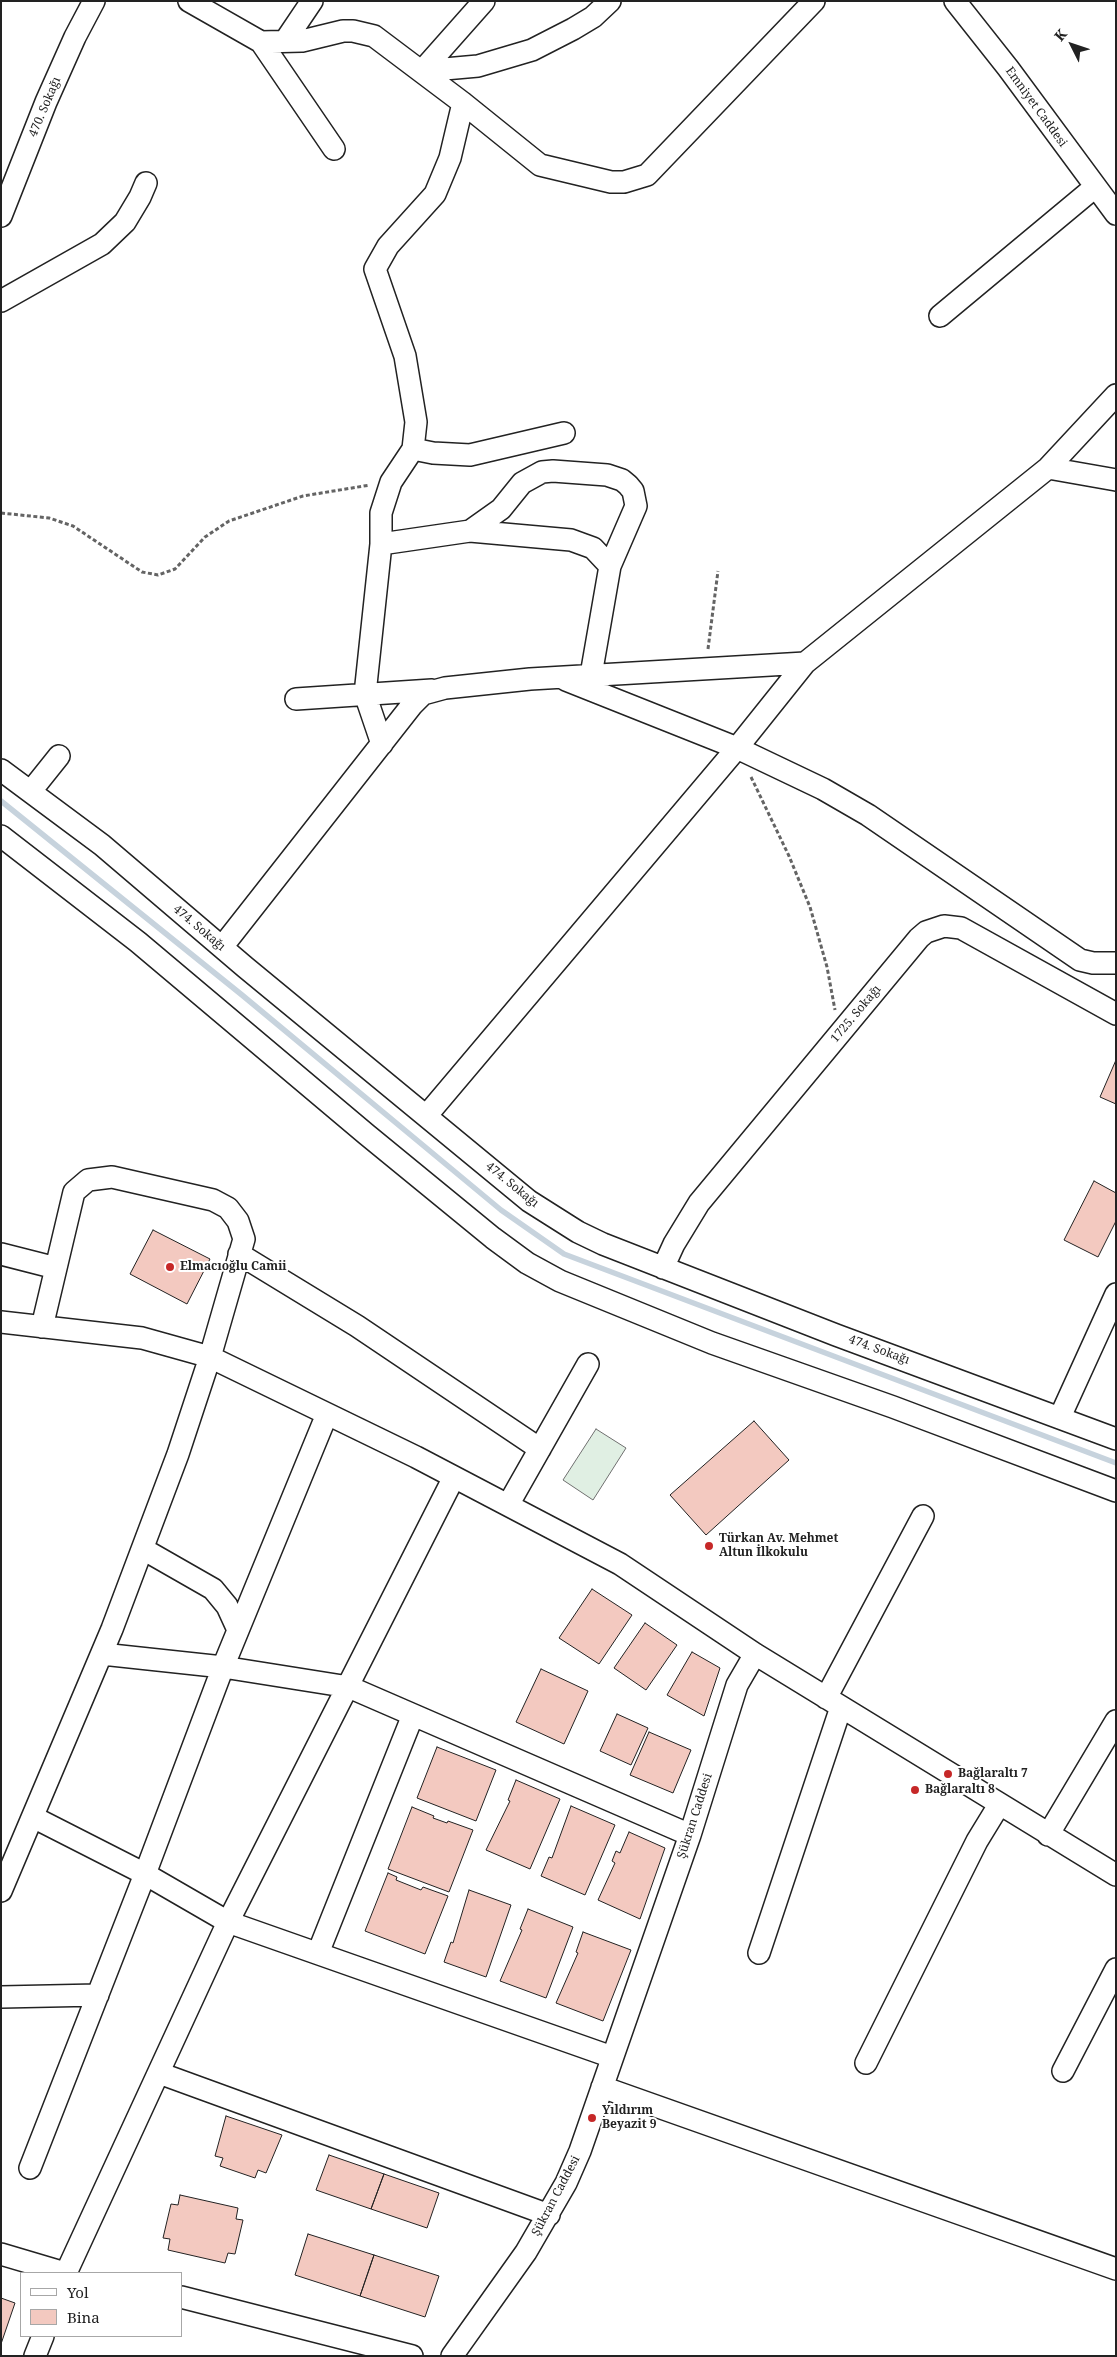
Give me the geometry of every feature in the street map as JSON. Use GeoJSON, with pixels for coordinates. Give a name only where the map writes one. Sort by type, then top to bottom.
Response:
{"type":"FeatureCollection","features":[{"type":"Feature","properties":{"kind":"street","name":"470. Sokağı"},"geometry":{"type":"LineString","coordinates":[[1,216],[50,94],[75,37],[94,1]]}},
{"type":"Feature","properties":{"kind":"street"},"geometry":{"type":"LineString","coordinates":[[189,1],[261,42],[334,149]]}},
{"type":"Feature","properties":{"kind":"street"},"geometry":{"type":"LineString","coordinates":[[285,41],[312,1]]}},
{"type":"Feature","properties":{"kind":"street"},"geometry":{"type":"LineString","coordinates":[[422,71],[484,1]]}},
{"type":"Feature","properties":{"kind":"street"},"geometry":{"type":"LineString","coordinates":[[422,71],[478,66],[532,50],[574,29],[593,17],[610,1]]}},
{"type":"Feature","properties":{"kind":"street"},"geometry":{"type":"LineString","coordinates":[[261,42],[309,40],[343,32],[364,32],[383,41],[463,102],[540,165],[611,182],[635,179],[646,175],[814,1]]}},
{"type":"Feature","properties":{"kind":"street","name":"Emniyet Caddesi"},"geometry":{"type":"LineString","coordinates":[[955,1],[1008,68],[1116,214]]}},
{"type":"Feature","properties":{"kind":"street"},"geometry":{"type":"LineString","coordinates":[[382,744],[365,694],[381,544],[381,512],[391,482],[413,449],[416,422],[405,356],[375,269],[388,246],[436,194],[450,158],[463,102]]}},
{"type":"Feature","properties":{"kind":"street"},"geometry":{"type":"LineString","coordinates":[[1,301],[102,244],[125,222],[146,183]]}},
{"type":"Feature","properties":{"kind":"street"},"geometry":{"type":"LineString","coordinates":[[940,316],[1095,187]]}},
{"type":"Feature","properties":{"kind":"street"},"geometry":{"type":"LineString","coordinates":[[427,1115],[737,748],[805,663],[1048,468],[1116,395]]}},
{"type":"Feature","properties":{"kind":"street"},"geometry":{"type":"LineString","coordinates":[[413,449],[433,453],[470,455],[564,433]]}},
{"type":"Feature","properties":{"kind":"street"},"geometry":{"type":"LineString","coordinates":[[1048,468],[1116,480]]}},
{"type":"Feature","properties":{"kind":"street"},"geometry":{"type":"LineString","coordinates":[[470,531],[501,509],[522,482],[542,472],[553,471],[615,477],[628,485],[633,491],[636,506],[610,566],[591,675]]}},
{"type":"Feature","properties":{"kind":"street"},"geometry":{"type":"LineString","coordinates":[[381,544],[470,531],[571,540],[593,548],[610,566]]}},
{"type":"Feature","properties":{"kind":"street"},"geometry":{"type":"LineString","coordinates":[[296,699],[434,690],[559,677],[805,663]]}},
{"type":"Feature","properties":{"kind":"street"},"geometry":{"type":"LineString","coordinates":[[559,677],[780,767],[868,815],[1080,960],[1093,963],[1116,963]]}},
{"type":"Feature","properties":{"kind":"street"},"geometry":{"type":"LineString","coordinates":[[222,947],[417,699],[434,690]]}},
{"type":"Feature","properties":{"kind":"street"},"geometry":{"type":"LineString","coordinates":[[31,791],[59,756]]}},
{"type":"Feature","properties":{"kind":"street","name":"474. Sokağı"},"geometry":{"type":"LineString","coordinates":[[1,770],[102,845],[222,947],[530,1200],[555,1218],[603,1244],[663,1268],[836,1335],[1116,1439]]}},
{"type":"Feature","properties":{"kind":"street"},"geometry":{"type":"LineString","coordinates":[[4,840],[138,942],[445,1200],[510,1251],[535,1267],[560,1281],[712,1343],[893,1407],[1116,1491]]}},
{"type":"Feature","properties":{"kind":"street","name":"1725. Sokağı"},"geometry":{"type":"LineString","coordinates":[[663,1268],[674,1244],[699,1203],[919,938],[935,928],[944,926],[960,928],[1116,1014]]}},
{"type":"Feature","properties":{"kind":"street"},"geometry":{"type":"LineString","coordinates":[[1,1891],[11,1844],[33,1816],[102,1654],[143,1549],[210,1357],[244,1239],[242,1230],[233,1214],[221,1203],[104,1177],[88,1180],[74,1192],[42,1327]]}},
{"type":"Feature","properties":{"kind":"street"},"geometry":{"type":"LineString","coordinates":[[1,1254],[56,1268]]}},
{"type":"Feature","properties":{"kind":"street"},"geometry":{"type":"LineString","coordinates":[[239,1254],[366,1331],[540,1448]]}},
{"type":"Feature","properties":{"kind":"street"},"geometry":{"type":"LineString","coordinates":[[1060,1417],[1116,1294]]}},
{"type":"Feature","properties":{"kind":"street"},"geometry":{"type":"LineString","coordinates":[[1,1322],[142,1338],[210,1357],[454,1477],[620,1564],[755,1654],[1116,1875]]}},
{"type":"Feature","properties":{"kind":"street"},"geometry":{"type":"LineString","coordinates":[[508,1505],[588,1364]]}},
{"type":"Feature","properties":{"kind":"street"},"geometry":{"type":"LineString","coordinates":[[30,2168],[146,1874],[223,1667],[326,1414]]}},
{"type":"Feature","properties":{"kind":"street"},"geometry":{"type":"LineString","coordinates":[[66,2272],[228,1922],[454,1477]]}},
{"type":"Feature","properties":{"kind":"street"},"geometry":{"type":"LineString","coordinates":[[759,1953],[834,1703],[923,1516]]}},
{"type":"Feature","properties":{"kind":"street"},"geometry":{"type":"LineString","coordinates":[[143,1549],[213,1589],[227,1606],[238,1630]]}},
{"type":"Feature","properties":{"kind":"street"},"geometry":{"type":"LineString","coordinates":[[102,1654],[223,1667],[349,1687],[690,1834]]}},
{"type":"Feature","properties":{"kind":"street","name":"Şükran Caddesi"},"geometry":{"type":"LineString","coordinates":[[452,2356],[526,2252],[548,2215],[580,2151],[690,1834],[737,1685],[755,1654]]}},
{"type":"Feature","properties":{"kind":"street"},"geometry":{"type":"LineString","coordinates":[[318,1953],[413,1715]]}},
{"type":"Feature","properties":{"kind":"street"},"geometry":{"type":"LineString","coordinates":[[1048,1835],[1116,1721]]}},
{"type":"Feature","properties":{"kind":"street"},"geometry":{"type":"LineString","coordinates":[[866,2063],[977,1841],[999,1805]]}},
{"type":"Feature","properties":{"kind":"street"},"geometry":{"type":"LineString","coordinates":[[33,1816],[146,1874],[228,1922],[612,2057]]}},
{"type":"Feature","properties":{"kind":"street"},"geometry":{"type":"LineString","coordinates":[[1063,2071],[1116,1969]]}},
{"type":"Feature","properties":{"kind":"street"},"geometry":{"type":"LineString","coordinates":[[1,1997],[98,1995]]}},
{"type":"Feature","properties":{"kind":"street"},"geometry":{"type":"LineString","coordinates":[[159,2073],[548,2215]]}},
{"type":"Feature","properties":{"kind":"street"},"geometry":{"type":"LineString","coordinates":[[602,2087],[1116,2269]]}},
{"type":"Feature","properties":{"kind":"street"},"geometry":{"type":"LineString","coordinates":[[1,2254],[63,2272]]}},
{"type":"Feature","properties":{"kind":"street"},"geometry":{"type":"LineString","coordinates":[[182,2297],[412,2356]]}},
{"type":"Feature","properties":{"kind":"street"},"geometry":{"type":"LineString","coordinates":[[35,2356],[43,2337]]}},
{"type":"Feature","properties":{"kind":"path"},"geometry":{"type":"LineString","coordinates":[[1,513],[49,518],[73,526],[142,572],[158,575],[175,569],[205,537],[230,521],[303,496],[391,482]]}},
{"type":"Feature","properties":{"kind":"path"},"geometry":{"type":"LineString","coordinates":[[706,668],[718,570]]}},
{"type":"Feature","properties":{"kind":"path"},"geometry":{"type":"LineString","coordinates":[[737,748],[789,856],[810,907],[827,967],[838,1035]]}},
{"type":"Feature","properties":{"kind":"green space"},"geometry":{"type":"Polygon","coordinates":[[[596,1429],[626,1448],[593,1500],[563,1480],[596,1429]]]}},
{"type":"Feature","properties":{"kind":"building"},"geometry":{"type":"Polygon","coordinates":[[[1116,1060],[1116,1104],[1100,1097],[1116,1060]]]}},
{"type":"Feature","properties":{"kind":"building"},"geometry":{"type":"Polygon","coordinates":[[[1094,1181],[1116,1193],[1116,1221],[1098,1257],[1064,1240],[1094,1181]]]}},
{"type":"Feature","properties":{"kind":"building","name":"Elmacıoğlu Camii"},"geometry":{"type":"Polygon","coordinates":[[[153,1230],[210,1259],[187,1304],[130,1274],[153,1230]]]}},
{"type":"Feature","properties":{"kind":"building"},"geometry":{"type":"Polygon","coordinates":[[[754,1421],[789,1460],[706,1535],[670,1495],[754,1421]]]}},
{"type":"Feature","properties":{"kind":"building"},"geometry":{"type":"Polygon","coordinates":[[[592,1589],[632,1615],[599,1664],[559,1638],[592,1589]]]}},
{"type":"Feature","properties":{"kind":"building"},"geometry":{"type":"Polygon","coordinates":[[[645,1623],[677,1645],[646,1690],[614,1668],[645,1623]]]}},
{"type":"Feature","properties":{"kind":"building"},"geometry":{"type":"Polygon","coordinates":[[[692,1652],[720,1668],[704,1716],[667,1695],[692,1652]]]}},
{"type":"Feature","properties":{"kind":"building"},"geometry":{"type":"Polygon","coordinates":[[[541,1669],[588,1691],[564,1744],[516,1722],[541,1669]]]}},
{"type":"Feature","properties":{"kind":"building"},"geometry":{"type":"Polygon","coordinates":[[[617,1714],[648,1728],[631,1765],[600,1751],[617,1714]]]}},
{"type":"Feature","properties":{"kind":"building"},"geometry":{"type":"Polygon","coordinates":[[[649,1732],[691,1750],[673,1793],[630,1775],[649,1732]]]}},
{"type":"Feature","properties":{"kind":"building"},"geometry":{"type":"Polygon","coordinates":[[[437,1747],[496,1770],[476,1821],[417,1798],[437,1747]]]}},
{"type":"Feature","properties":{"kind":"building"},"geometry":{"type":"Polygon","coordinates":[[[516,1780],[560,1799],[530,1869],[486,1850],[510,1801],[508,1800],[516,1780]]]}},
{"type":"Feature","properties":{"kind":"building"},"geometry":{"type":"Polygon","coordinates":[[[571,1806],[615,1825],[585,1895],[541,1876],[549,1857],[552,1858],[571,1806]]]}},
{"type":"Feature","properties":{"kind":"building"},"geometry":{"type":"Polygon","coordinates":[[[412,1807],[434,1816],[433,1818],[473,1830],[449,1892],[388,1869],[412,1807]]]}},
{"type":"Feature","properties":{"kind":"building"},"geometry":{"type":"Polygon","coordinates":[[[629,1832],[665,1848],[640,1919],[598,1900],[615,1863],[612,1861],[616,1851],[620,1853],[629,1832]]]}},
{"type":"Feature","properties":{"kind":"building"},"geometry":{"type":"Polygon","coordinates":[[[388,1873],[397,1877],[396,1880],[421,1890],[423,1887],[448,1896],[425,1954],[365,1931],[388,1873]]]}},
{"type":"Feature","properties":{"kind":"building"},"geometry":{"type":"Polygon","coordinates":[[[469,1890],[511,1905],[486,1977],[444,1962],[451,1942],[453,1943],[469,1890]]]}},
{"type":"Feature","properties":{"kind":"building"},"geometry":{"type":"Polygon","coordinates":[[[528,1909],[573,1927],[546,1998],[500,1981],[522,1930],[520,1929],[528,1909]]]}},
{"type":"Feature","properties":{"kind":"building"},"geometry":{"type":"Polygon","coordinates":[[[583,1932],[631,1950],[603,2021],[556,2003],[578,1953],[576,1952],[583,1932]]]}},
{"type":"Feature","properties":{"kind":"building"},"geometry":{"type":"Polygon","coordinates":[[[226,2116],[282,2135],[266,2173],[258,2170],[255,2178],[220,2166],[223,2158],[215,2156],[226,2116]]]}},
{"type":"Feature","properties":{"kind":"building"},"geometry":{"type":"Polygon","coordinates":[[[329,2155],[384,2174],[371,2209],[316,2190],[329,2155]]]}},
{"type":"Feature","properties":{"kind":"building"},"geometry":{"type":"Polygon","coordinates":[[[384,2174],[439,2193],[427,2228],[371,2209],[384,2174]]]}},
{"type":"Feature","properties":{"kind":"building"},"geometry":{"type":"Polygon","coordinates":[[[180,2195],[238,2208],[236,2219],[243,2220],[235,2254],[228,2253],[225,2263],[168,2250],[170,2239],[163,2238],[171,2204],[178,2205],[180,2195]]]}},
{"type":"Feature","properties":{"kind":"building"},"geometry":{"type":"Polygon","coordinates":[[[308,2234],[374,2255],[360,2296],[295,2275],[308,2234]]]}},
{"type":"Feature","properties":{"kind":"building"},"geometry":{"type":"Polygon","coordinates":[[[374,2255],[439,2276],[425,2317],[360,2296],[374,2255]]]}},
{"type":"Feature","properties":{"kind":"building"},"geometry":{"type":"Polygon","coordinates":[[[1,2298],[15,2303],[1,2344],[1,2298]]]}},
{"type":"Feature","properties":{"kind":"waterway"},"geometry":{"type":"LineString","coordinates":[[1,801],[242,995],[501,1210],[564,1254],[1116,1463]]}},
{"type":"Feature","properties":{"kind":"place","name":"Elmacıoğlu Camii"},"geometry":{"type":"Point","coordinates":[170,1267]}},
{"type":"Feature","properties":{"kind":"place","name":"Türkan Av. Mehmet Altun İlkokulu"},"geometry":{"type":"Point","coordinates":[709,1546]}},
{"type":"Feature","properties":{"kind":"place","name":"Bağlaraltı 7"},"geometry":{"type":"Point","coordinates":[948,1774]}},
{"type":"Feature","properties":{"kind":"place","name":"Bağlaraltı 8"},"geometry":{"type":"Point","coordinates":[915,1790]}},
{"type":"Feature","properties":{"kind":"place","name":"Yıldırım Beyazit 9"},"geometry":{"type":"Point","coordinates":[592,2118]}}]}
